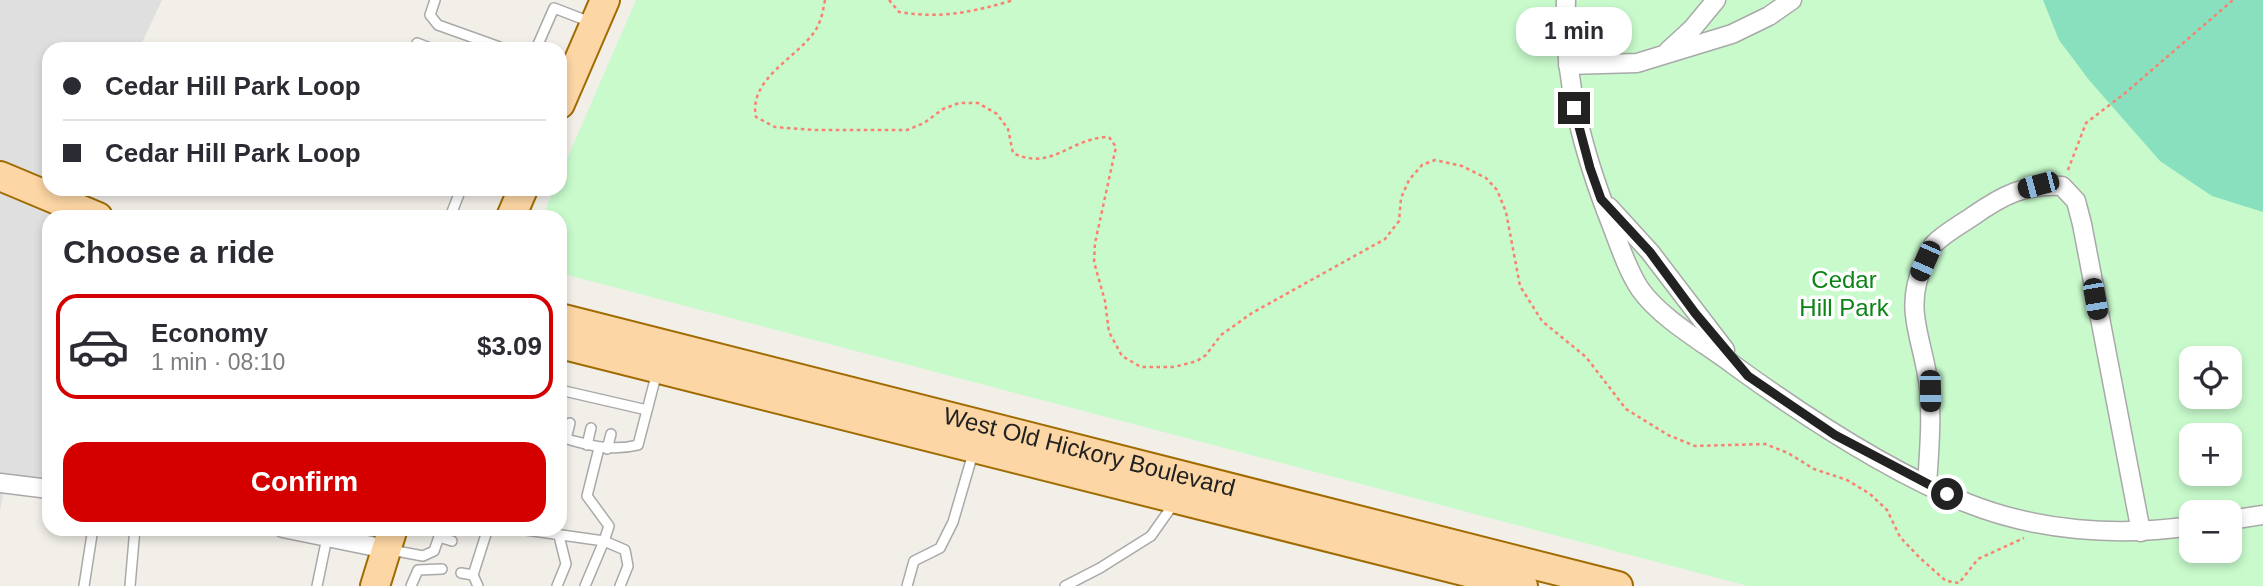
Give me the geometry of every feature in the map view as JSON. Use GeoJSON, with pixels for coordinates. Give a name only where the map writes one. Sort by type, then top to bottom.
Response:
{"type":"FeatureCollection","features":[{"type":"Feature","properties":{"kind":"main road"},"geometry":{"type":"LineString","coordinates":[[567,83],[600,12]]}},
{"type":"Feature","properties":{"kind":"main road"},"geometry":{"type":"LineString","coordinates":[[0,176],[42,195]]}},
{"type":"Feature","properties":{"kind":"main road"},"geometry":{"type":"LineString","coordinates":[[45,196],[79,210]]}},
{"type":"Feature","properties":{"kind":"main road"},"geometry":{"type":"LineString","coordinates":[[65,205],[85,210]]}},
{"type":"Feature","properties":{"kind":"main road"},"geometry":{"type":"LineString","coordinates":[[567,313],[641,331],[655,355]]}},
{"type":"Feature","properties":{"kind":"main road","name":"West Old Hickory Boulevard"},"geometry":{"type":"LineString","coordinates":[[567,321],[655,355],[975,449],[1182,488],[1455,573],[1523,586]]}},
{"type":"Feature","properties":{"kind":"main road","name":"West Old Hickory Boulevard"},"geometry":{"type":"LineString","coordinates":[[567,345],[655,355],[1182,488],[1618,586]]}},
{"type":"Feature","properties":{"kind":"main road"},"geometry":{"type":"LineString","coordinates":[[375,586],[389,539]]}},
{"type":"Feature","properties":{"kind":"street"},"geometry":{"type":"LineString","coordinates":[[1566,0],[1567,65],[1583,145],[1601,199],[1640,289],[1667,316],[1748,376],[1835,435],[1927,485],[1967,503],[1996,513],[2086,530],[2141,532],[2179,527]]}},
{"type":"Feature","properties":{"kind":"street"},"geometry":{"type":"LineString","coordinates":[[1664,55],[1692,29],[1716,0]]}},
{"type":"Feature","properties":{"kind":"street"},"geometry":{"type":"LineString","coordinates":[[1567,65],[1637,63],[1732,34],[1769,16],[1792,0]]}},
{"type":"Feature","properties":{"kind":"street"},"geometry":{"type":"LineString","coordinates":[[1927,485],[1930,391],[1925,357],[1913,312],[1918,276],[1931,246],[1983,208],[2018,190],[2038,185],[2062,186],[2076,201],[2082,224],[2141,532]]}},
{"type":"Feature","properties":{"kind":"street"},"geometry":{"type":"LineString","coordinates":[[1601,199],[1650,252],[1702,322],[1748,376]]}},
{"type":"Feature","properties":{"kind":"street"},"geometry":{"type":"LineString","coordinates":[[0,483],[42,488]]}},
{"type":"Feature","properties":{"kind":"street"},"geometry":{"type":"LineString","coordinates":[[2242,518],[2263,515]]}},
{"type":"Feature","properties":{"kind":"street"},"geometry":{"type":"LineString","coordinates":[[358,536],[389,539]]}},
{"type":"Feature","properties":{"kind":"lane"},"geometry":{"type":"LineString","coordinates":[[435,0],[430,15],[438,25],[485,42]]}},
{"type":"Feature","properties":{"kind":"lane"},"geometry":{"type":"LineString","coordinates":[[539,42],[554,8],[600,12]]}},
{"type":"Feature","properties":{"kind":"lane"},"geometry":{"type":"LineString","coordinates":[[567,439],[603,449],[617,450],[638,445],[647,410],[655,355]]}},
{"type":"Feature","properties":{"kind":"lane"},"geometry":{"type":"LineString","coordinates":[[567,394],[576,399],[617,408],[647,410]]}},
{"type":"Feature","properties":{"kind":"lane"},"geometry":{"type":"LineString","coordinates":[[567,429],[570,423]]}},
{"type":"Feature","properties":{"kind":"lane"},"geometry":{"type":"LineString","coordinates":[[587,444],[591,428]]}},
{"type":"Feature","properties":{"kind":"lane"},"geometry":{"type":"LineString","coordinates":[[585,586],[609,526],[587,496],[611,434]]}},
{"type":"Feature","properties":{"kind":"lane"},"geometry":{"type":"LineString","coordinates":[[907,586],[914,561],[940,548],[953,522],[975,449]]}},
{"type":"Feature","properties":{"kind":"lane"},"geometry":{"type":"LineString","coordinates":[[1065,586],[1151,536],[1182,488]]}},
{"type":"Feature","properties":{"kind":"lane"},"geometry":{"type":"LineString","coordinates":[[83,586],[92,536]]}},
{"type":"Feature","properties":{"kind":"lane"},"geometry":{"type":"LineString","coordinates":[[130,586],[134,536]]}},
{"type":"Feature","properties":{"kind":"lane"},"geometry":{"type":"LineString","coordinates":[[317,586],[327,536]]}},
{"type":"Feature","properties":{"kind":"lane"},"geometry":{"type":"LineString","coordinates":[[389,539],[423,556],[434,551],[440,536]]}},
{"type":"Feature","properties":{"kind":"lane"},"geometry":{"type":"LineString","coordinates":[[445,536],[452,541]]}},
{"type":"Feature","properties":{"kind":"lane"},"geometry":{"type":"LineString","coordinates":[[478,586],[473,575],[485,536]]}},
{"type":"Feature","properties":{"kind":"lane"},"geometry":{"type":"LineString","coordinates":[[557,586],[566,564],[559,536],[604,541],[625,550],[628,566],[620,586]]}},
{"type":"Feature","properties":{"kind":"lane"},"geometry":{"type":"LineString","coordinates":[[469,547],[481,550]]}},
{"type":"Feature","properties":{"kind":"lane"},"geometry":{"type":"LineString","coordinates":[[411,586],[418,570],[442,569]]}},
{"type":"Feature","properties":{"kind":"lane"},"geometry":{"type":"LineString","coordinates":[[461,573],[473,575]]}},
{"type":"Feature","properties":{"kind":"path"},"geometry":{"type":"LineString","coordinates":[[825,0],[815,32],[780,65],[764,85],[754,106],[756,117],[775,127],[814,130],[907,130],[959,103],[978,103],[997,114],[1008,129],[1013,153],[1026,160],[1043,160],[1095,137],[1109,137],[1116,147],[1095,243],[1094,262],[1105,301],[1109,332],[1122,356],[1142,367],[1174,367],[1196,362],[1206,355],[1221,335],[1252,313],[1385,239],[1399,221],[1401,198],[1409,180],[1422,164],[1435,160],[1462,166],[1486,178],[1497,190],[1506,212],[1520,286],[1542,321],[1586,357],[1626,409],[1668,435],[1695,446],[1765,443],[1814,469],[1847,480],[1870,494],[1887,510],[1900,537],[1946,581],[1959,583],[1978,559],[2056,526]]}},
{"type":"Feature","properties":{"kind":"path"},"geometry":{"type":"LineString","coordinates":[[889,0],[899,12],[921,16],[948,16],[1014,0]]}},
{"type":"Feature","properties":{"kind":"path"},"geometry":{"type":"LineString","coordinates":[[2062,186],[2086,123],[2124,94],[2233,0]]}},
{"type":"Feature","properties":{"kind":"shaded area"},"geometry":{"type":"Polygon","coordinates":[[[0,0],[162,0],[142,42],[42,42],[42,196],[70,196],[65,205],[76,210],[42,210],[42,487],[5,484],[0,511],[0,0]]]}},
{"type":"Feature","properties":{"kind":"green space","name":"Cedar Hill Park"},"geometry":{"type":"Polygon","coordinates":[[[636,0],[2263,0],[2263,586],[1748,586],[567,275],[567,210],[545,210],[551,196],[567,196],[567,159],[636,0]]]}},
{"type":"Feature","properties":{"kind":"green space"},"geometry":{"type":"Polygon","coordinates":[[[2043,0],[2263,0],[2263,212],[2212,196],[2160,161],[2089,80],[2059,40],[2043,0]]]}},
{"type":"Feature","properties":{"kind":"route"},"geometry":{"type":"LineString","coordinates":[[1574,108],[1601,199],[1650,252],[1695,313],[1748,376],[1835,435],[1947,494]]}}]}
